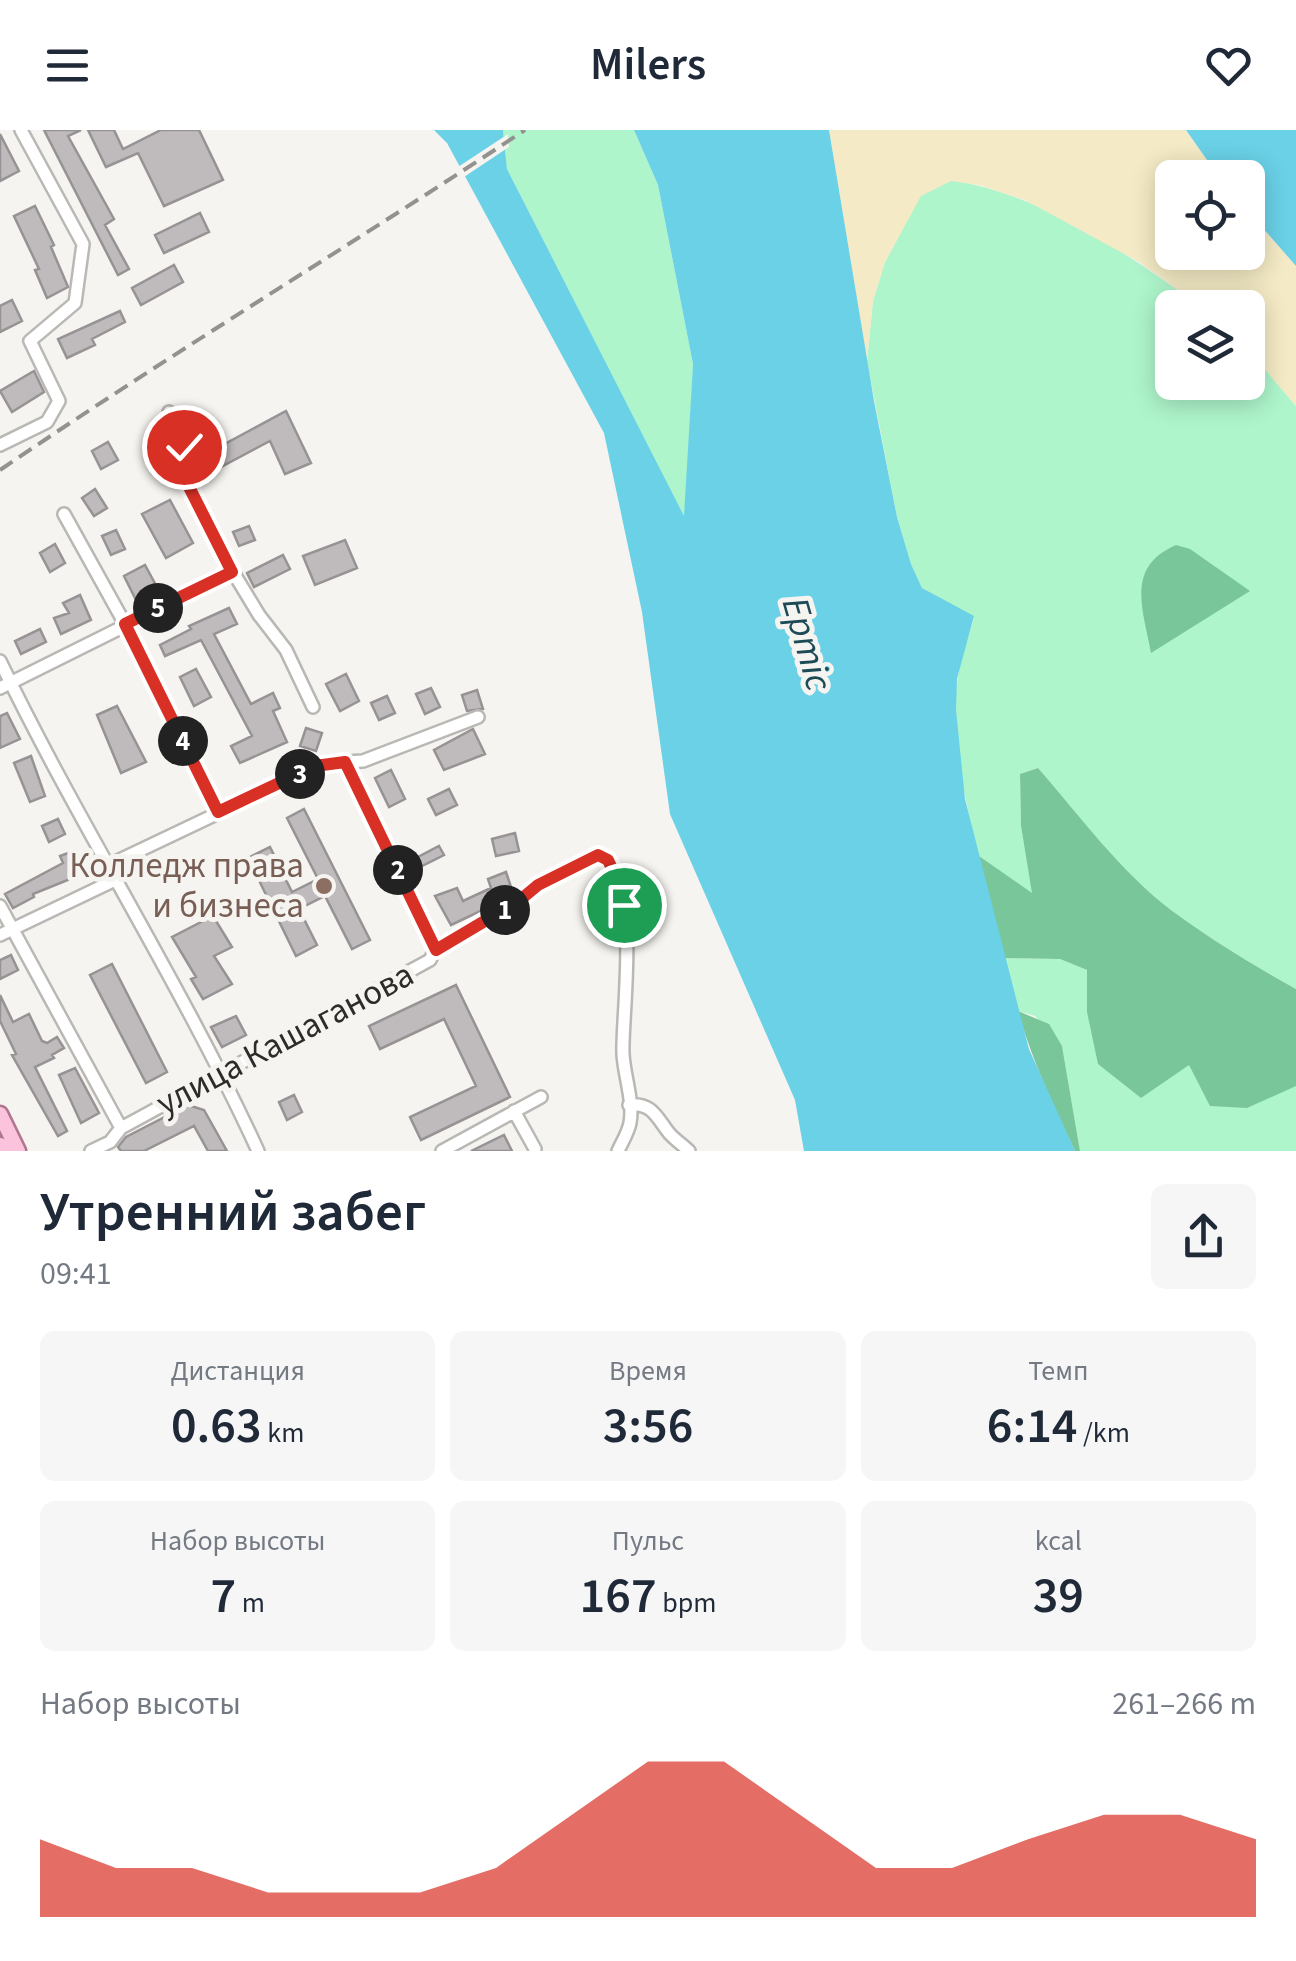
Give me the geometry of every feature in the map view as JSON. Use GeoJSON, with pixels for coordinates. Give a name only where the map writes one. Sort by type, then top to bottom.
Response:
{"type":"FeatureCollection","features":[{"type":"Feature","properties":{"kind":"main road"},"geometry":{"type":"LineString","coordinates":[[0,1114],[18,1151]]}},
{"type":"Feature","properties":{"kind":"street"},"geometry":{"type":"LineString","coordinates":[[0,445],[46,422],[60,401],[30,340],[75,303],[83,244],[21,130]]}},
{"type":"Feature","properties":{"kind":"street"},"geometry":{"type":"LineString","coordinates":[[169,412],[184,444],[182,473],[232,572],[281,642],[313,706]]}},
{"type":"Feature","properties":{"kind":"street"},"geometry":{"type":"LineString","coordinates":[[64,514],[125,624],[218,812]]}},
{"type":"Feature","properties":{"kind":"street"},"geometry":{"type":"LineString","coordinates":[[5,686],[232,572]]}},
{"type":"Feature","properties":{"kind":"street"},"geometry":{"type":"LineString","coordinates":[[0,661],[5,686],[223,1073],[258,1151]]}},
{"type":"Feature","properties":{"kind":"street"},"geometry":{"type":"LineString","coordinates":[[107,866],[315,766],[363,761],[478,717]]}},
{"type":"Feature","properties":{"kind":"street"},"geometry":{"type":"LineString","coordinates":[[345,762],[433,955]]}},
{"type":"Feature","properties":{"kind":"street","name":"улица Кашаганова"},"geometry":{"type":"LineString","coordinates":[[91,1151],[110,1142],[121,1128],[433,955],[538,885],[598,855],[604,856],[620,886],[626,916],[628,976],[622,1037],[629,1104]]}},
{"type":"Feature","properties":{"kind":"street"},"geometry":{"type":"LineString","coordinates":[[6,932],[115,880]]}},
{"type":"Feature","properties":{"kind":"street"},"geometry":{"type":"LineString","coordinates":[[0,906],[6,932],[121,1128]]}},
{"type":"Feature","properties":{"kind":"street"},"geometry":{"type":"LineString","coordinates":[[442,1151],[541,1098]]}},
{"type":"Feature","properties":{"kind":"street"},"geometry":{"type":"LineString","coordinates":[[618,1151],[632,1118],[629,1104],[652,1110],[670,1136],[689,1151]]}},
{"type":"Feature","properties":{"kind":"street"},"geometry":{"type":"LineString","coordinates":[[514,1112],[535,1150]]}},
{"type":"Feature","properties":{"kind":"green space"},"geometry":{"type":"Polygon","coordinates":[[[503,130],[634,130],[658,185],[693,364],[685,519],[507,169],[503,130]]]}},
{"type":"Feature","properties":{"kind":"green space"},"geometry":{"type":"Polygon","coordinates":[[[951,180],[1019,199],[1083,229],[1177,290],[1155,290],[1155,400],[1265,400],[1265,369],[1296,406],[1296,989],[1216,941],[1152,895],[1038,768],[1020,774],[1021,826],[1033,895],[979,856],[960,767],[955,720],[959,670],[974,617],[922,588],[911,564],[897,517],[867,361],[873,301],[885,262],[921,195],[951,180]]]}},
{"type":"Feature","properties":{"kind":"green space"},"geometry":{"type":"Polygon","coordinates":[[[1176,545],[1190,549],[1250,591],[1151,653],[1142,605],[1144,577],[1160,554],[1176,545]]]}},
{"type":"Feature","properties":{"kind":"green space"},"geometry":{"type":"Polygon","coordinates":[[[1038,768],[1152,895],[1216,941],[1296,989],[1296,1086],[1247,1108],[1210,1106],[1189,1065],[1141,1098],[1098,1064],[1087,1012],[1087,970],[1060,959],[1004,958],[979,856],[1032,893],[1021,826],[1020,774],[1038,768]]]}},
{"type":"Feature","properties":{"kind":"green space"},"geometry":{"type":"Polygon","coordinates":[[[1004,958],[1060,959],[1087,970],[1087,1012],[1190,1065],[1296,1086],[1296,1151],[1080,1151],[1062,1046],[1035,1016],[1018,1011],[1004,958]]]}},
{"type":"Feature","properties":{"kind":"green space"},"geometry":{"type":"Polygon","coordinates":[[[1018,1011],[1049,1024],[1062,1046],[1080,1151],[1075,1151],[1051,1099],[1018,1011]]]}},
{"type":"Feature","properties":{"kind":"sand"},"geometry":{"type":"Polygon","coordinates":[[[829,130],[1186,130],[1207,160],[1155,160],[1155,270],[1265,270],[1265,230],[1296,266],[1296,406],[1265,369],[1265,290],[1178,290],[1139,262],[1025,200],[979,185],[951,181],[921,196],[885,262],[873,301],[867,361],[829,130]]]}},
{"type":"Feature","properties":{"kind":"water","name":"Ертіс"},"geometry":{"type":"Polygon","coordinates":[[[434,130],[503,130],[507,169],[684,516],[693,364],[658,185],[634,130],[829,130],[874,401],[897,517],[911,564],[922,588],[974,616],[957,679],[956,710],[965,799],[1029,1049],[1075,1151],[804,1151],[795,1100],[670,814],[642,612],[604,433],[447,143],[434,130]]]}},
{"type":"Feature","properties":{"kind":"water"},"geometry":{"type":"Polygon","coordinates":[[[1186,130],[1296,130],[1296,266],[1265,230],[1265,160],[1207,160],[1186,130]]]}},
{"type":"Feature","properties":{"kind":"pier"},"geometry":{"type":"Polygon","coordinates":[[[508,134],[509,147],[461,179],[455,169],[508,134]]]}},
{"type":"Feature","properties":{"kind":"building"},"geometry":{"type":"Polygon","coordinates":[[[44,130],[81,130],[68,136],[114,219],[105,225],[129,269],[118,275],[44,130]]]}},
{"type":"Feature","properties":{"kind":"building"},"geometry":{"type":"Polygon","coordinates":[[[88,130],[114,130],[123,149],[161,130],[199,130],[223,180],[164,206],[138,153],[106,167],[88,130]]]}},
{"type":"Feature","properties":{"kind":"building"},"geometry":{"type":"Polygon","coordinates":[[[0,134],[19,171],[0,181],[0,134]]]}},
{"type":"Feature","properties":{"kind":"building"},"geometry":{"type":"Polygon","coordinates":[[[35,206],[68,287],[47,298],[35,270],[39,269],[14,216],[35,206]]]}},
{"type":"Feature","properties":{"kind":"building"},"geometry":{"type":"Polygon","coordinates":[[[200,213],[209,232],[164,253],[155,235],[200,213]]]}},
{"type":"Feature","properties":{"kind":"building"},"geometry":{"type":"Polygon","coordinates":[[[174,265],[183,282],[141,305],[132,288],[174,265]]]}},
{"type":"Feature","properties":{"kind":"building"},"geometry":{"type":"Polygon","coordinates":[[[12,300],[22,321],[0,332],[0,306],[12,300]]]}},
{"type":"Feature","properties":{"kind":"building"},"geometry":{"type":"Polygon","coordinates":[[[120,311],[125,322],[92,339],[95,345],[67,358],[58,339],[120,311]]]}},
{"type":"Feature","properties":{"kind":"building"},"geometry":{"type":"Polygon","coordinates":[[[34,371],[44,392],[12,412],[0,391],[34,371]]]}},
{"type":"Feature","properties":{"kind":"building"},"geometry":{"type":"Polygon","coordinates":[[[286,411],[311,463],[285,474],[270,441],[217,469],[208,453],[286,411]]]}},
{"type":"Feature","properties":{"kind":"building"},"geometry":{"type":"Polygon","coordinates":[[[108,442],[118,460],[101,469],[92,451],[108,442]]]}},
{"type":"Feature","properties":{"kind":"building"},"geometry":{"type":"Polygon","coordinates":[[[95,489],[107,508],[94,516],[82,498],[95,489]]]}},
{"type":"Feature","properties":{"kind":"building"},"geometry":{"type":"Polygon","coordinates":[[[170,500],[193,543],[166,558],[142,514],[170,500]]]}},
{"type":"Feature","properties":{"kind":"building"},"geometry":{"type":"Polygon","coordinates":[[[249,526],[255,540],[239,546],[233,532],[249,526]]]}},
{"type":"Feature","properties":{"kind":"building"},"geometry":{"type":"Polygon","coordinates":[[[116,530],[125,549],[111,555],[102,536],[116,530]]]}},
{"type":"Feature","properties":{"kind":"building"},"geometry":{"type":"Polygon","coordinates":[[[345,540],[357,568],[315,585],[303,556],[345,540]]]}},
{"type":"Feature","properties":{"kind":"building"},"geometry":{"type":"Polygon","coordinates":[[[55,544],[65,563],[50,572],[40,553],[55,544]]]}},
{"type":"Feature","properties":{"kind":"building"},"geometry":{"type":"Polygon","coordinates":[[[283,555],[290,569],[254,587],[247,573],[283,555]]]}},
{"type":"Feature","properties":{"kind":"building"},"geometry":{"type":"Polygon","coordinates":[[[145,565],[158,589],[136,600],[124,576],[145,565]]]}},
{"type":"Feature","properties":{"kind":"building"},"geometry":{"type":"Polygon","coordinates":[[[80,595],[91,620],[61,634],[54,618],[69,613],[63,603],[80,595]]]}},
{"type":"Feature","properties":{"kind":"building"},"geometry":{"type":"Polygon","coordinates":[[[229,608],[237,624],[214,634],[251,704],[273,693],[280,708],[273,711],[287,742],[240,763],[231,746],[252,736],[201,640],[165,656],[160,645],[191,629],[189,626],[229,608]]]}},
{"type":"Feature","properties":{"kind":"building"},"geometry":{"type":"Polygon","coordinates":[[[40,629],[46,642],[21,654],[15,641],[40,629]]]}},
{"type":"Feature","properties":{"kind":"building"},"geometry":{"type":"Polygon","coordinates":[[[196,669],[211,697],[194,706],[180,677],[196,669]]]}},
{"type":"Feature","properties":{"kind":"building"},"geometry":{"type":"Polygon","coordinates":[[[346,674],[359,701],[340,711],[326,684],[346,674]]]}},
{"type":"Feature","properties":{"kind":"building"},"geometry":{"type":"Polygon","coordinates":[[[431,688],[440,707],[425,714],[416,694],[431,688]]]}},
{"type":"Feature","properties":{"kind":"building"},"geometry":{"type":"Polygon","coordinates":[[[477,690],[483,709],[467,711],[462,695],[477,690]]]}},
{"type":"Feature","properties":{"kind":"building"},"geometry":{"type":"Polygon","coordinates":[[[387,696],[395,713],[379,720],[371,703],[387,696]]]}},
{"type":"Feature","properties":{"kind":"building"},"geometry":{"type":"Polygon","coordinates":[[[117,706],[146,762],[121,773],[97,715],[117,706]]]}},
{"type":"Feature","properties":{"kind":"building"},"geometry":{"type":"Polygon","coordinates":[[[7,713],[20,739],[0,748],[0,716],[7,713]]]}},
{"type":"Feature","properties":{"kind":"building"},"geometry":{"type":"Polygon","coordinates":[[[306,728],[322,733],[316,751],[300,746],[306,728]]]}},
{"type":"Feature","properties":{"kind":"building"},"geometry":{"type":"Polygon","coordinates":[[[473,729],[485,754],[444,770],[434,750],[473,729]]]}},
{"type":"Feature","properties":{"kind":"building"},"geometry":{"type":"Polygon","coordinates":[[[31,756],[45,796],[30,802],[14,763],[31,756]]]}},
{"type":"Feature","properties":{"kind":"building"},"geometry":{"type":"Polygon","coordinates":[[[391,770],[405,799],[389,807],[375,778],[391,770]]]}},
{"type":"Feature","properties":{"kind":"building"},"geometry":{"type":"Polygon","coordinates":[[[449,789],[457,805],[436,815],[428,799],[449,789]]]}},
{"type":"Feature","properties":{"kind":"building","name":"Колледж права и бизнеса"},"geometry":{"type":"Polygon","coordinates":[[[304,809],[370,940],[352,949],[325,896],[299,909],[317,945],[296,956],[248,858],[270,847],[292,892],[318,879],[287,818],[304,809]]]}},
{"type":"Feature","properties":{"kind":"building"},"geometry":{"type":"Polygon","coordinates":[[[58,819],[65,834],[49,842],[42,826],[58,819]]]}},
{"type":"Feature","properties":{"kind":"building"},"geometry":{"type":"Polygon","coordinates":[[[515,833],[519,851],[496,856],[492,839],[515,833]]]}},
{"type":"Feature","properties":{"kind":"building"},"geometry":{"type":"Polygon","coordinates":[[[439,846],[444,855],[420,867],[416,858],[439,846]]]}},
{"type":"Feature","properties":{"kind":"building"},"geometry":{"type":"Polygon","coordinates":[[[76,850],[85,873],[33,894],[34,897],[13,908],[5,894],[63,863],[60,856],[76,850]]]}},
{"type":"Feature","properties":{"kind":"building"},"geometry":{"type":"Polygon","coordinates":[[[506,872],[512,890],[483,900],[487,908],[451,925],[435,896],[457,888],[463,901],[491,888],[488,879],[506,872]]]}},
{"type":"Feature","properties":{"kind":"building"},"geometry":{"type":"Polygon","coordinates":[[[213,916],[232,947],[214,956],[232,984],[203,999],[191,979],[196,977],[172,937],[213,916]]]}},
{"type":"Feature","properties":{"kind":"building"},"geometry":{"type":"Polygon","coordinates":[[[11,955],[18,970],[0,979],[0,960],[11,955]]]}},
{"type":"Feature","properties":{"kind":"building"},"geometry":{"type":"Polygon","coordinates":[[[112,964],[167,1072],[146,1083],[90,975],[112,964]]]}},
{"type":"Feature","properties":{"kind":"building"},"geometry":{"type":"Polygon","coordinates":[[[456,985],[510,1097],[421,1140],[410,1117],[476,1086],[444,1019],[380,1049],[369,1026],[456,985]]]}},
{"type":"Feature","properties":{"kind":"building"},"geometry":{"type":"Polygon","coordinates":[[[0,995],[13,1022],[29,1014],[42,1041],[47,1043],[57,1037],[64,1048],[35,1067],[67,1131],[58,1136],[12,1055],[16,1054],[0,1021],[0,995]]]}},
{"type":"Feature","properties":{"kind":"building"},"geometry":{"type":"Polygon","coordinates":[[[236,1016],[246,1035],[222,1047],[211,1027],[236,1016]]]}},
{"type":"Feature","properties":{"kind":"building"},"geometry":{"type":"Polygon","coordinates":[[[75,1068],[99,1113],[81,1123],[59,1075],[75,1068]]]}},
{"type":"Feature","properties":{"kind":"building"},"geometry":{"type":"Polygon","coordinates":[[[294,1095],[302,1112],[287,1120],[279,1102],[294,1095]]]}},
{"type":"Feature","properties":{"kind":"building"},"geometry":{"type":"Polygon","coordinates":[[[188,1105],[204,1110],[227,1151],[208,1151],[194,1126],[144,1151],[121,1151],[118,1147],[126,1137],[188,1105]]]}},
{"type":"Feature","properties":{"kind":"building"},"geometry":{"type":"Polygon","coordinates":[[[504,1135],[512,1151],[471,1151],[504,1135]]]}},
{"type":"Feature","properties":{"kind":"railway"},"geometry":{"type":"LineString","coordinates":[[0,470],[525,130]]}},
{"type":"Feature","properties":{"kind":"place","name":"Колледж права и бизнеса"},"geometry":{"type":"Point","coordinates":[324,886]}},
{"type":"Feature","properties":{"kind":"route"},"geometry":{"type":"LineString","coordinates":[[184,447],[180,468],[232,572],[125,624],[218,812],[315,766],[345,762],[436,950],[538,885],[598,855],[608,860],[624,905]]}}]}
